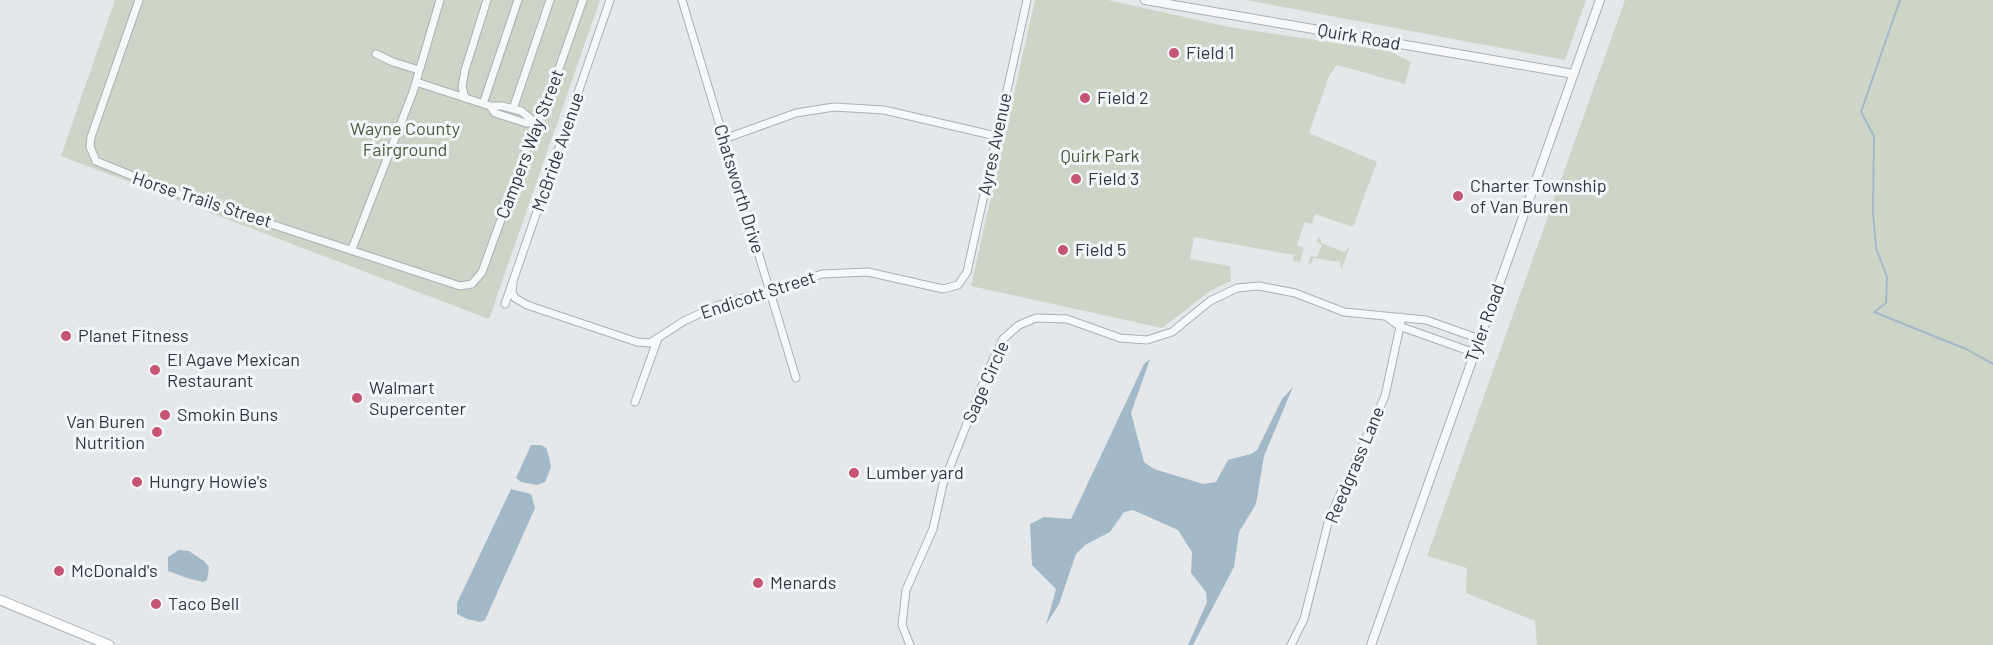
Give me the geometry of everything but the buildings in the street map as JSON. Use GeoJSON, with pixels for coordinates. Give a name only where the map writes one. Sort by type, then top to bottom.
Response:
{"type":"FeatureCollection","features":[{"type":"Feature","properties":{"kind":"main road"},"geometry":{"type":"LineString","coordinates":[[0,600],[109,645]]}},
{"type":"Feature","properties":{"kind":"street","name":"Horse Trails Street"},"geometry":{"type":"LineString","coordinates":[[139,0],[91,137],[90,147],[96,161],[167,190],[352,249],[447,283],[472,284]]}},
{"type":"Feature","properties":{"kind":"street"},"geometry":{"type":"LineString","coordinates":[[352,249],[416,82],[440,0]]}},
{"type":"Feature","properties":{"kind":"street"},"geometry":{"type":"LineString","coordinates":[[465,98],[462,87],[465,70],[487,0]]}},
{"type":"Feature","properties":{"kind":"street"},"geometry":{"type":"LineString","coordinates":[[486,105],[518,0]]}},
{"type":"Feature","properties":{"kind":"street"},"geometry":{"type":"LineString","coordinates":[[513,109],[550,0]]}},
{"type":"Feature","properties":{"kind":"street","name":"Campers Way Street"},"geometry":{"type":"LineString","coordinates":[[472,284],[482,272],[536,123],[549,97],[583,0]]}},
{"type":"Feature","properties":{"kind":"street","name":"McBride Avenue"},"geometry":{"type":"LineString","coordinates":[[505,304],[610,0]]}},
{"type":"Feature","properties":{"kind":"street","name":"Chatsworth Drive"},"geometry":{"type":"LineString","coordinates":[[682,0],[796,378]]}},
{"type":"Feature","properties":{"kind":"street","name":"Ayres Avenue"},"geometry":{"type":"LineString","coordinates":[[958,285],[967,272],[1026,0]]}},
{"type":"Feature","properties":{"kind":"street","name":"Quirk Road"},"geometry":{"type":"LineString","coordinates":[[1145,0],[1574,74]]}},
{"type":"Feature","properties":{"kind":"street","name":"Tyler Road"},"geometry":{"type":"LineString","coordinates":[[1371,645],[1600,0]]}},
{"type":"Feature","properties":{"kind":"street"},"geometry":{"type":"LineString","coordinates":[[376,54],[419,70]]}},
{"type":"Feature","properties":{"kind":"street"},"geometry":{"type":"LineString","coordinates":[[416,82],[486,105],[513,109],[536,123]]}},
{"type":"Feature","properties":{"kind":"street"},"geometry":{"type":"LineString","coordinates":[[486,105],[495,113],[526,123],[536,123]]}},
{"type":"Feature","properties":{"kind":"street"},"geometry":{"type":"LineString","coordinates":[[724,139],[796,113],[834,106],[884,110],[996,136]]}},
{"type":"Feature","properties":{"kind":"street","name":"Endicott Street"},"geometry":{"type":"LineString","coordinates":[[657,341],[684,321],[707,309],[769,288],[822,274],[852,271],[886,275],[943,289],[958,285]]}},
{"type":"Feature","properties":{"kind":"street"},"geometry":{"type":"LineString","coordinates":[[513,283],[515,298],[527,305],[637,342],[657,341],[635,402]]}},
{"type":"Feature","properties":{"kind":"street","name":"Sage Circle"},"geometry":{"type":"LineString","coordinates":[[910,645],[902,626],[906,590],[930,537],[943,484],[988,371],[1003,339],[1019,325],[1036,318],[1067,319],[1120,338],[1147,339],[1172,332],[1210,301],[1237,288],[1259,286],[1295,293],[1344,312],[1426,320],[1480,339]]}},
{"type":"Feature","properties":{"kind":"street"},"geometry":{"type":"LineString","coordinates":[[1387,317],[1399,327],[1475,353]]}},
{"type":"Feature","properties":{"kind":"street","name":"Reedgrass Lane"},"geometry":{"type":"LineString","coordinates":[[1291,645],[1304,619],[1329,519],[1385,396],[1402,317]]}},
{"type":"Feature","properties":{"kind":"green space","name":"Wayne County Fairground"},"geometry":{"type":"Polygon","coordinates":[[[115,0],[600,0],[489,319],[61,156],[115,0]]]}},
{"type":"Feature","properties":{"kind":"green space","name":"Quirk Park"},"geometry":{"type":"Polygon","coordinates":[[[1035,0],[1108,0],[1229,27],[1389,51],[1411,62],[1405,84],[1337,65],[1329,76],[1309,133],[1377,162],[1353,227],[1315,214],[1312,224],[1305,222],[1297,245],[1304,248],[1300,262],[1293,261],[1294,255],[1194,237],[1190,259],[1230,266],[1231,281],[1210,291],[1162,328],[971,286],[1035,0]]]}},
{"type":"Feature","properties":{"kind":"green space"},"geometry":{"type":"Polygon","coordinates":[[[1246,0],[1586,0],[1565,60],[1246,0]]]}},
{"type":"Feature","properties":{"kind":"green space"},"geometry":{"type":"Polygon","coordinates":[[[1625,0],[1993,0],[1993,645],[1537,645],[1535,621],[1466,593],[1467,568],[1427,556],[1625,0]]]}},
{"type":"Feature","properties":{"kind":"green space"},"geometry":{"type":"Polygon","coordinates":[[[1320,236],[1321,243],[1344,252],[1350,247],[1341,270],[1340,262],[1313,258],[1312,263],[1308,264],[1311,256],[1317,257],[1322,245],[1316,242],[1320,236]]]}},
{"type":"Feature","properties":{"kind":"water"},"geometry":{"type":"Polygon","coordinates":[[[1150,359],[1131,413],[1144,462],[1154,469],[1203,484],[1216,482],[1228,460],[1251,454],[1257,450],[1282,399],[1293,387],[1264,456],[1256,504],[1239,532],[1234,567],[1193,645],[1188,645],[1207,602],[1206,592],[1191,573],[1192,552],[1178,530],[1133,510],[1124,512],[1110,532],[1085,545],[1076,554],[1059,604],[1046,625],[1056,589],[1032,565],[1030,524],[1044,517],[1071,519],[1144,364],[1150,359]]]}},
{"type":"Feature","properties":{"kind":"water"},"geometry":{"type":"Polygon","coordinates":[[[531,445],[541,445],[546,448],[551,467],[545,482],[537,485],[521,482],[516,478],[531,445]]]}},
{"type":"Feature","properties":{"kind":"water"},"geometry":{"type":"Polygon","coordinates":[[[511,489],[531,494],[535,508],[485,620],[480,622],[467,619],[457,614],[457,603],[511,489]]]}},
{"type":"Feature","properties":{"kind":"water"},"geometry":{"type":"Polygon","coordinates":[[[179,550],[189,551],[204,561],[209,567],[207,580],[203,582],[168,571],[168,557],[179,550]]]}},
{"type":"Feature","properties":{"kind":"waterway"},"geometry":{"type":"LineString","coordinates":[[1900,0],[1861,112],[1874,136],[1873,212],[1876,248],[1887,277],[1886,303],[1874,312],[1966,349],[1993,364]]}},
{"type":"Feature","properties":{"kind":"place","name":"Field 1"},"geometry":{"type":"Point","coordinates":[1174,53]}},
{"type":"Feature","properties":{"kind":"place","name":"Field 2"},"geometry":{"type":"Point","coordinates":[1085,98]}},
{"type":"Feature","properties":{"kind":"place","name":"Field 3"},"geometry":{"type":"Point","coordinates":[1076,179]}},
{"type":"Feature","properties":{"kind":"place","name":"Charter Township of Van Buren"},"geometry":{"type":"Point","coordinates":[1458,196]}},
{"type":"Feature","properties":{"kind":"place","name":"Field 5"},"geometry":{"type":"Point","coordinates":[1063,250]}},
{"type":"Feature","properties":{"kind":"place","name":"Planet Fitness"},"geometry":{"type":"Point","coordinates":[66,336]}},
{"type":"Feature","properties":{"kind":"place","name":"El Agave Mexican Restaurant"},"geometry":{"type":"Point","coordinates":[155,370]}},
{"type":"Feature","properties":{"kind":"place","name":"Walmart Supercenter"},"geometry":{"type":"Point","coordinates":[357,398]}},
{"type":"Feature","properties":{"kind":"place","name":"Smokin Buns"},"geometry":{"type":"Point","coordinates":[165,415]}},
{"type":"Feature","properties":{"kind":"place","name":"Van Buren Nutrition"},"geometry":{"type":"Point","coordinates":[157,432]}},
{"type":"Feature","properties":{"kind":"place","name":"Lumber yard"},"geometry":{"type":"Point","coordinates":[854,473]}},
{"type":"Feature","properties":{"kind":"place","name":"Hungry Howie's"},"geometry":{"type":"Point","coordinates":[137,482]}},
{"type":"Feature","properties":{"kind":"place","name":"McDonald's"},"geometry":{"type":"Point","coordinates":[59,571]}},
{"type":"Feature","properties":{"kind":"place","name":"Menards"},"geometry":{"type":"Point","coordinates":[758,583]}},
{"type":"Feature","properties":{"kind":"place","name":"Taco Bell"},"geometry":{"type":"Point","coordinates":[156,604]}}]}
